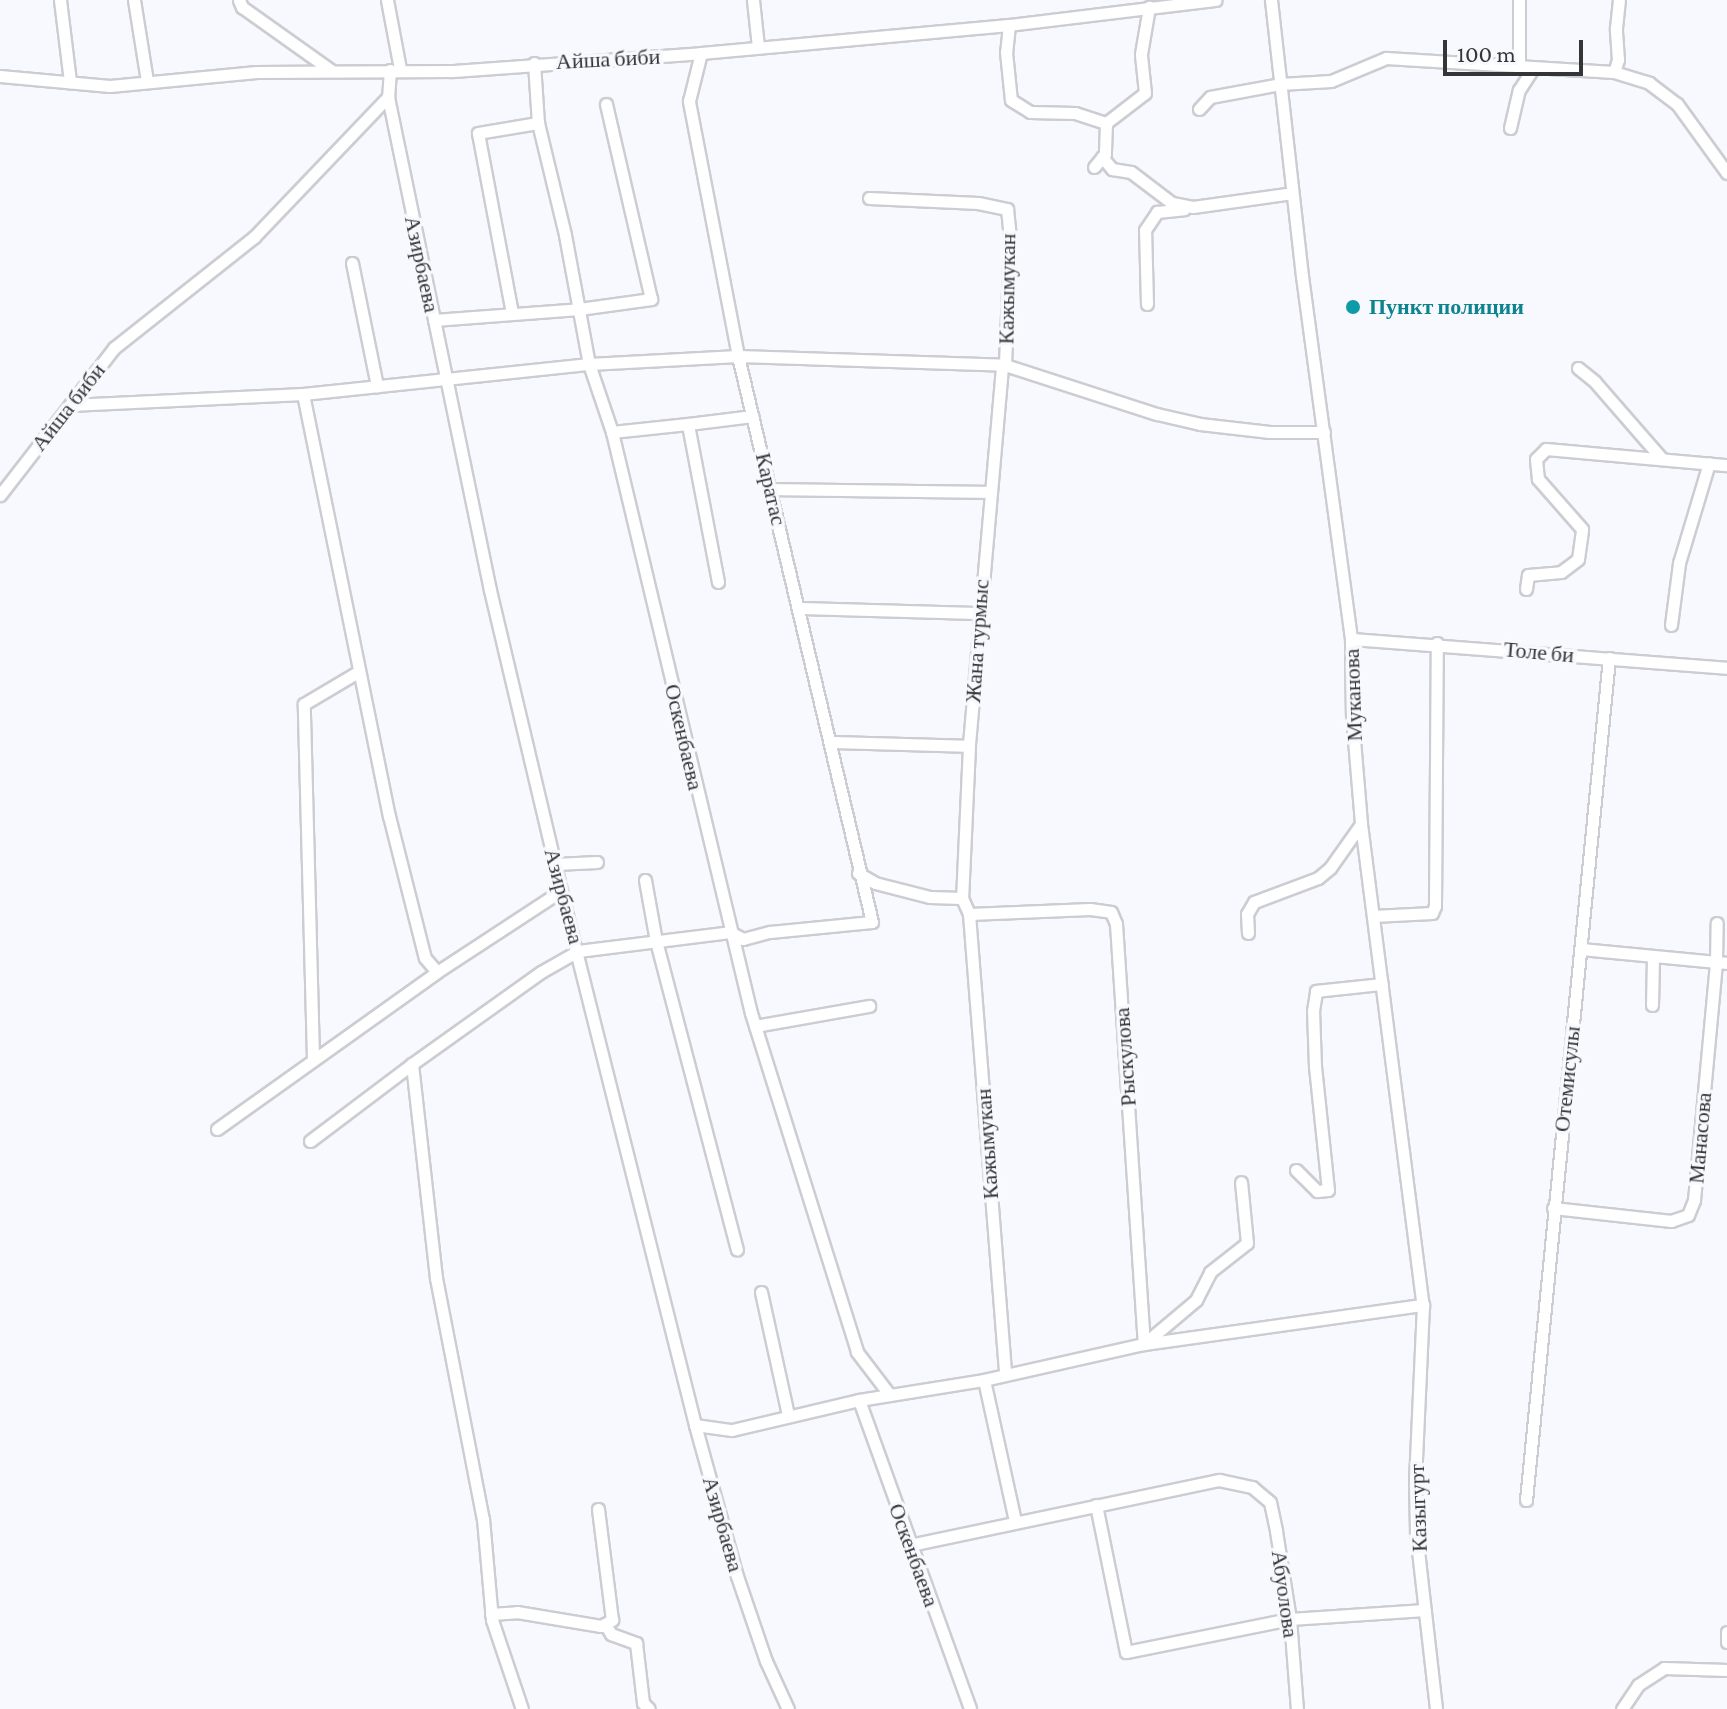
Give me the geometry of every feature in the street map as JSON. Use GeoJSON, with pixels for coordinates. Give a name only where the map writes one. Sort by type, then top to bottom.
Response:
{"type":"FeatureCollection","features":[{"type":"Feature","properties":{"kind":"street"},"geometry":{"type":"LineString","coordinates":[[60,0],[70,82]]}},
{"type":"Feature","properties":{"kind":"street"},"geometry":{"type":"LineString","coordinates":[[134,0],[147,81]]}},
{"type":"Feature","properties":{"kind":"street"},"geometry":{"type":"LineString","coordinates":[[239,0],[242,7],[333,71]]}},
{"type":"Feature","properties":{"kind":"street","name":"Азирбаева"},"geometry":{"type":"LineString","coordinates":[[387,0],[395,70],[388,97],[490,590],[561,891],[695,1425],[737,1576],[766,1661],[788,1709]]}},
{"type":"Feature","properties":{"kind":"street"},"geometry":{"type":"LineString","coordinates":[[753,0],[758,47]]}},
{"type":"Feature","properties":{"kind":"street","name":"Айша биби"},"geometry":{"type":"LineString","coordinates":[[0,76],[110,86],[256,72],[452,71],[701,53],[1009,25],[1215,0]]}},
{"type":"Feature","properties":{"kind":"street","name":"Муканова"},"geometry":{"type":"LineString","coordinates":[[1271,0],[1292,193],[1351,639],[1352,716],[1361,824],[1423,1305]]}},
{"type":"Feature","properties":{"kind":"street"},"geometry":{"type":"LineString","coordinates":[[1519,0],[1519,65]]}},
{"type":"Feature","properties":{"kind":"street"},"geometry":{"type":"LineString","coordinates":[[1614,72],[1618,60],[1616,28],[1619,0]]}},
{"type":"Feature","properties":{"kind":"street"},"geometry":{"type":"LineString","coordinates":[[1094,167],[1102,157],[1106,123],[1145,93],[1141,54],[1149,7]]}},
{"type":"Feature","properties":{"kind":"street"},"geometry":{"type":"LineString","coordinates":[[1009,25],[1006,52],[1011,100],[1030,112],[1075,113],[1106,123]]}},
{"type":"Feature","properties":{"kind":"street","name":"Каратас"},"geometry":{"type":"LineString","coordinates":[[701,53],[689,101],[738,356],[872,922],[770,932],[743,939],[730,932]]}},
{"type":"Feature","properties":{"kind":"street"},"geometry":{"type":"LineString","coordinates":[[1199,109],[1210,97],[1280,84],[1331,81],[1386,58],[1614,72],[1649,83],[1677,104],[1727,173]]}},
{"type":"Feature","properties":{"kind":"street","name":"Оскенбаева"},"geometry":{"type":"LineString","coordinates":[[534,63],[538,123],[589,364],[612,432],[755,1026],[857,1352],[889,1394]]}},
{"type":"Feature","properties":{"kind":"street"},"geometry":{"type":"LineString","coordinates":[[1510,128],[1519,90],[1534,67]]}},
{"type":"Feature","properties":{"kind":"street","name":"Айша биби"},"geometry":{"type":"LineString","coordinates":[[0,495],[114,348],[254,237],[388,97]]}},
{"type":"Feature","properties":{"kind":"street"},"geometry":{"type":"LineString","coordinates":[[434,320],[579,309],[651,299],[606,104]]}},
{"type":"Feature","properties":{"kind":"street"},"geometry":{"type":"LineString","coordinates":[[512,313],[478,133],[538,123]]}},
{"type":"Feature","properties":{"kind":"street"},"geometry":{"type":"LineString","coordinates":[[1102,157],[1112,169],[1131,172],[1172,203],[1193,207]]}},
{"type":"Feature","properties":{"kind":"street"},"geometry":{"type":"LineString","coordinates":[[1147,304],[1145,230],[1157,212],[1292,193]]}},
{"type":"Feature","properties":{"kind":"street","name":"Кажымукан"},"geometry":{"type":"LineString","coordinates":[[869,198],[978,203],[1007,209],[1010,240],[1003,366]]}},
{"type":"Feature","properties":{"kind":"street"},"geometry":{"type":"LineString","coordinates":[[352,263],[377,386]]}},
{"type":"Feature","properties":{"kind":"street"},"geometry":{"type":"LineString","coordinates":[[70,405],[303,394],[589,364],[738,356],[1003,366],[1157,414],[1200,424],[1270,432],[1324,432]]}},
{"type":"Feature","properties":{"kind":"street","name":"Жана турмыс"},"geometry":{"type":"LineString","coordinates":[[969,914],[962,898],[969,746],[989,492],[1003,366]]}},
{"type":"Feature","properties":{"kind":"street"},"geometry":{"type":"LineString","coordinates":[[1578,368],[1595,382],[1661,458]]}},
{"type":"Feature","properties":{"kind":"street"},"geometry":{"type":"LineString","coordinates":[[303,394],[358,672],[425,958],[437,972]]}},
{"type":"Feature","properties":{"kind":"street"},"geometry":{"type":"LineString","coordinates":[[612,432],[753,416]]}},
{"type":"Feature","properties":{"kind":"street"},"geometry":{"type":"LineString","coordinates":[[688,424],[718,582]]}},
{"type":"Feature","properties":{"kind":"street"},"geometry":{"type":"LineString","coordinates":[[1526,589],[1528,575],[1561,572],[1578,559],[1582,529],[1538,479],[1536,459],[1546,449],[1727,465]]}},
{"type":"Feature","properties":{"kind":"street"},"geometry":{"type":"LineString","coordinates":[[1671,625],[1679,563],[1709,463]]}},
{"type":"Feature","properties":{"kind":"street"},"geometry":{"type":"LineString","coordinates":[[771,489],[989,492]]}},
{"type":"Feature","properties":{"kind":"street"},"geometry":{"type":"LineString","coordinates":[[798,608],[979,613]]}},
{"type":"Feature","properties":{"kind":"street","name":"Толе би"},"geometry":{"type":"LineString","coordinates":[[1351,639],[1437,643],[1727,668]]}},
{"type":"Feature","properties":{"kind":"street"},"geometry":{"type":"LineString","coordinates":[[1373,916],[1432,913],[1435,906],[1437,643]]}},
{"type":"Feature","properties":{"kind":"street","name":"Отемисулы"},"geometry":{"type":"LineString","coordinates":[[1526,1500],[1609,658]]}},
{"type":"Feature","properties":{"kind":"street"},"geometry":{"type":"LineString","coordinates":[[313,1058],[304,704],[358,672]]}},
{"type":"Feature","properties":{"kind":"street"},"geometry":{"type":"LineString","coordinates":[[830,742],[969,746]]}},
{"type":"Feature","properties":{"kind":"street"},"geometry":{"type":"LineString","coordinates":[[1248,933],[1247,914],[1254,902],[1318,878],[1330,868],[1361,824]]}},
{"type":"Feature","properties":{"kind":"street"},"geometry":{"type":"LineString","coordinates":[[555,864],[597,862]]}},
{"type":"Feature","properties":{"kind":"street"},"geometry":{"type":"LineString","coordinates":[[858,873],[875,883],[930,897],[962,898]]}},
{"type":"Feature","properties":{"kind":"street"},"geometry":{"type":"LineString","coordinates":[[645,880],[656,941],[737,1250]]}},
{"type":"Feature","properties":{"kind":"street"},"geometry":{"type":"LineString","coordinates":[[217,1129],[437,972],[561,891]]}},
{"type":"Feature","properties":{"kind":"street","name":"Рыскулова"},"geometry":{"type":"LineString","coordinates":[[969,914],[1090,909],[1111,912],[1116,924],[1144,1344]]}},
{"type":"Feature","properties":{"kind":"street","name":"Кажымукан"},"geometry":{"type":"LineString","coordinates":[[969,914],[1005,1373]]}},
{"type":"Feature","properties":{"kind":"street","name":"Манасова"},"geometry":{"type":"LineString","coordinates":[[1553,1208],[1671,1221],[1688,1215],[1694,1200],[1722,962],[1717,923]]}},
{"type":"Feature","properties":{"kind":"street"},"geometry":{"type":"LineString","coordinates":[[310,1141],[541,972],[578,951],[730,932]]}},
{"type":"Feature","properties":{"kind":"street"},"geometry":{"type":"LineString","coordinates":[[1581,949],[1722,962]]}},
{"type":"Feature","properties":{"kind":"street"},"geometry":{"type":"LineString","coordinates":[[1652,1005],[1653,956]]}},
{"type":"Feature","properties":{"kind":"street"},"geometry":{"type":"LineString","coordinates":[[1296,1170],[1317,1191],[1328,1190],[1315,1067],[1313,1011],[1316,991],[1382,984]]}},
{"type":"Feature","properties":{"kind":"street"},"geometry":{"type":"LineString","coordinates":[[755,1026],[869,1006]]}},
{"type":"Feature","properties":{"kind":"street"},"geometry":{"type":"LineString","coordinates":[[412,1064],[436,1278],[483,1519],[491,1614],[522,1709]]}},
{"type":"Feature","properties":{"kind":"street"},"geometry":{"type":"LineString","coordinates":[[1144,1344],[1196,1300],[1210,1272],[1247,1243],[1241,1182]]}},
{"type":"Feature","properties":{"kind":"street"},"geometry":{"type":"LineString","coordinates":[[761,1292],[788,1415]]}},
{"type":"Feature","properties":{"kind":"street"},"geometry":{"type":"LineString","coordinates":[[695,1425],[732,1430],[859,1400],[984,1380],[1144,1344],[1423,1305]]}},
{"type":"Feature","properties":{"kind":"street","name":"Казыгурт"},"geometry":{"type":"LineString","coordinates":[[1423,1305],[1415,1479],[1436,1709]]}},
{"type":"Feature","properties":{"kind":"street"},"geometry":{"type":"LineString","coordinates":[[984,1380],[1015,1521]]}},
{"type":"Feature","properties":{"kind":"street","name":"Оскенбаева"},"geometry":{"type":"LineString","coordinates":[[859,1400],[970,1709]]}},
{"type":"Feature","properties":{"kind":"street","name":"Абуолова"},"geometry":{"type":"LineString","coordinates":[[1096,1505],[1219,1480],[1252,1487],[1270,1502],[1290,1619],[1297,1709]]}},
{"type":"Feature","properties":{"kind":"street"},"geometry":{"type":"LineString","coordinates":[[910,1545],[1096,1505],[1126,1652],[1290,1619],[1425,1610]]}},
{"type":"Feature","properties":{"kind":"street"},"geometry":{"type":"LineString","coordinates":[[491,1614],[517,1612],[605,1624],[612,1620],[598,1509]]}},
{"type":"Feature","properties":{"kind":"street"},"geometry":{"type":"LineString","coordinates":[[605,1624],[611,1634],[636,1643],[643,1703],[649,1709]]}},
{"type":"Feature","properties":{"kind":"street"},"geometry":{"type":"LineString","coordinates":[[1727,1632],[1727,1642]]}},
{"type":"Feature","properties":{"kind":"street"},"geometry":{"type":"LineString","coordinates":[[1622,1709],[1638,1685],[1664,1668],[1727,1670]]}},
{"type":"Feature","properties":{"kind":"place","name":"Пункт полиции"},"geometry":{"type":"Point","coordinates":[1353,307]}}]}
